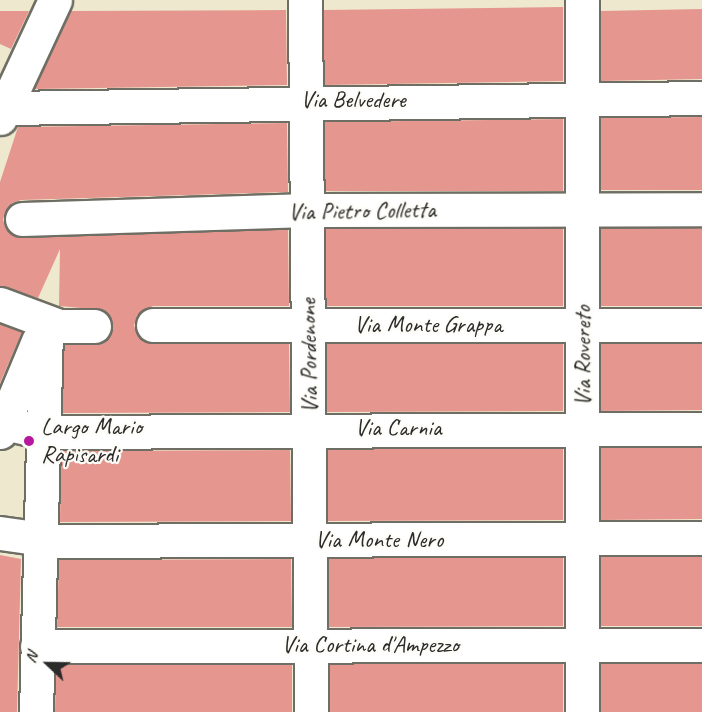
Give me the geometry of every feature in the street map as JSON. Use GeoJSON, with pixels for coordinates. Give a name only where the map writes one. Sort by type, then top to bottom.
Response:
{"type":"FeatureCollection","features":[{"type":"Feature","properties":{"kind":"street"},"geometry":{"type":"LineString","coordinates":[[2,113],[10,68],[55,0]]}},
{"type":"Feature","properties":{"kind":"street","name":"Via Pordenone"},"geometry":{"type":"LineString","coordinates":[[305,0],[311,712]]}},
{"type":"Feature","properties":{"kind":"street","name":"Via Rovereto"},"geometry":{"type":"LineString","coordinates":[[582,0],[582,712]]}},
{"type":"Feature","properties":{"kind":"street","name":"Via Belvedere"},"geometry":{"type":"LineString","coordinates":[[2,113],[306,100],[702,98]]}},
{"type":"Feature","properties":{"kind":"street","name":"Via Pietro Colletta"},"geometry":{"type":"LineString","coordinates":[[22,219],[308,210],[702,209]]}},
{"type":"Feature","properties":{"kind":"street"},"geometry":{"type":"LineString","coordinates":[[0,304],[45,322],[94,326]]}},
{"type":"Feature","properties":{"kind":"street"},"geometry":{"type":"LineString","coordinates":[[1,426],[45,322]]}},
{"type":"Feature","properties":{"kind":"street"},"geometry":{"type":"LineString","coordinates":[[36,712],[38,646],[46,548],[50,431],[45,322]]}},
{"type":"Feature","properties":{"kind":"street","name":"Via Monte Grappa"},"geometry":{"type":"LineString","coordinates":[[153,325],[702,325]]}},
{"type":"Feature","properties":{"kind":"street","name":"Via Carnia"},"geometry":{"type":"LineString","coordinates":[[1,426],[50,431],[310,428],[702,429]]}},
{"type":"Feature","properties":{"kind":"street","name":"Via Monte Nero"},"geometry":{"type":"LineString","coordinates":[[0,533],[46,548],[311,540],[702,538]]}},
{"type":"Feature","properties":{"kind":"street","name":"Via Cortina d'Ampezzo"},"geometry":{"type":"LineString","coordinates":[[38,646],[702,645]]}},
{"type":"Feature","properties":{"kind":"building"},"geometry":{"type":"Polygon","coordinates":[[[563,7],[563,81],[324,85],[324,10],[563,7]]]}},
{"type":"Feature","properties":{"kind":"building"},"geometry":{"type":"Polygon","coordinates":[[[702,9],[702,79],[601,81],[601,11],[702,9]]]}},
{"type":"Feature","properties":{"kind":"building"},"geometry":{"type":"Polygon","coordinates":[[[286,10],[287,85],[34,89],[71,11],[286,10]]]}},
{"type":"Feature","properties":{"kind":"building"},"geometry":{"type":"Polygon","coordinates":[[[0,11],[29,11],[11,49],[0,44],[0,11]]]}},
{"type":"Feature","properties":{"kind":"building"},"geometry":{"type":"Polygon","coordinates":[[[702,117],[702,190],[601,190],[601,118],[702,117]]]}},
{"type":"Feature","properties":{"kind":"building"},"geometry":{"type":"Polygon","coordinates":[[[563,119],[563,191],[325,191],[325,122],[563,119]]]}},
{"type":"Feature","properties":{"kind":"building"},"geometry":{"type":"Polygon","coordinates":[[[287,123],[288,192],[21,200],[12,203],[3,219],[6,229],[23,238],[288,229],[289,306],[153,306],[137,315],[134,326],[143,341],[153,344],[289,344],[290,412],[62,413],[64,345],[103,342],[113,325],[103,310],[59,306],[60,249],[38,298],[0,286],[0,182],[18,127],[287,123]]]}},
{"type":"Feature","properties":{"kind":"building"},"geometry":{"type":"Polygon","coordinates":[[[563,228],[563,306],[326,306],[326,229],[563,228]]]}},
{"type":"Feature","properties":{"kind":"building"},"geometry":{"type":"Polygon","coordinates":[[[601,228],[702,228],[702,306],[601,306],[601,228]]]}},
{"type":"Feature","properties":{"kind":"building"},"geometry":{"type":"Polygon","coordinates":[[[0,324],[22,332],[0,383],[0,324]]]}},
{"type":"Feature","properties":{"kind":"building"},"geometry":{"type":"Polygon","coordinates":[[[327,344],[563,344],[563,411],[327,412],[327,344]]]}},
{"type":"Feature","properties":{"kind":"building"},"geometry":{"type":"Polygon","coordinates":[[[601,344],[702,344],[702,410],[601,411],[601,344]]]}},
{"type":"Feature","properties":{"kind":"building"},"geometry":{"type":"Polygon","coordinates":[[[563,448],[563,520],[328,521],[328,449],[563,448]]]}},
{"type":"Feature","properties":{"kind":"building"},"geometry":{"type":"Polygon","coordinates":[[[601,448],[702,448],[702,519],[601,520],[601,448]]]}},
{"type":"Feature","properties":{"kind":"building"},"geometry":{"type":"Polygon","coordinates":[[[290,450],[291,521],[60,522],[61,451],[290,450]]]}},
{"type":"Feature","properties":{"kind":"building"},"geometry":{"type":"Polygon","coordinates":[[[0,555],[21,559],[17,712],[0,712],[0,555]]]}},
{"type":"Feature","properties":{"kind":"building"},"geometry":{"type":"Polygon","coordinates":[[[563,557],[563,626],[329,627],[328,558],[563,557]]]}},
{"type":"Feature","properties":{"kind":"building"},"geometry":{"type":"Polygon","coordinates":[[[601,557],[702,557],[702,626],[601,626],[601,557]]]}},
{"type":"Feature","properties":{"kind":"building"},"geometry":{"type":"Polygon","coordinates":[[[291,559],[292,627],[57,627],[59,560],[291,559]]]}},
{"type":"Feature","properties":{"kind":"building"},"geometry":{"type":"Polygon","coordinates":[[[292,664],[292,712],[55,712],[56,665],[292,664]]]}},
{"type":"Feature","properties":{"kind":"building"},"geometry":{"type":"Polygon","coordinates":[[[329,664],[563,664],[563,712],[330,712],[329,664]]]}},
{"type":"Feature","properties":{"kind":"building"},"geometry":{"type":"Polygon","coordinates":[[[601,664],[702,664],[702,712],[601,712],[601,664]]]}},
{"type":"Feature","properties":{"kind":"place","name":"Largo Mario Rapisardi"},"geometry":{"type":"Point","coordinates":[29,441]}}]}
